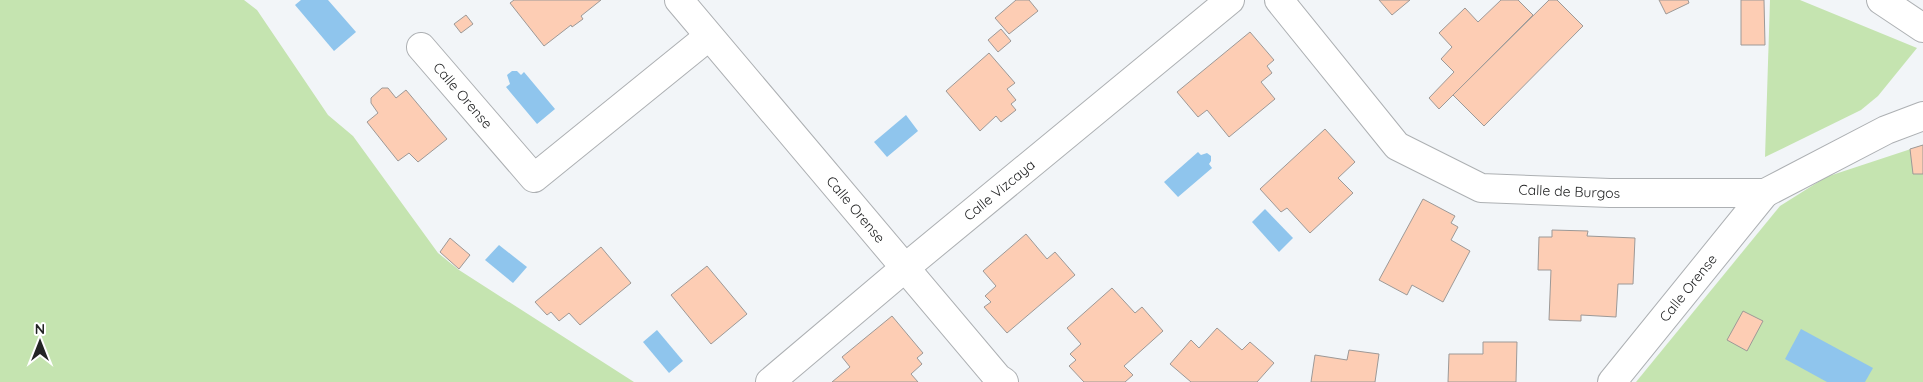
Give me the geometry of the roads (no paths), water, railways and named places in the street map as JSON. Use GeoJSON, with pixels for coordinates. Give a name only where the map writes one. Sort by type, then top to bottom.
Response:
{"type":"FeatureCollection","features":[{"type":"Feature","properties":{"kind":"street","name":"Calle Orense"},"geometry":{"type":"LineString","coordinates":[[679,0],[708,37],[906,267],[998,378],[1004,382]]}},
{"type":"Feature","properties":{"kind":"street","name":"Calle Vizcaya"},"geometry":{"type":"LineString","coordinates":[[770,382],[906,267],[1230,0]]}},
{"type":"Feature","properties":{"kind":"street","name":"Calle de Burgos"},"geometry":{"type":"LineString","coordinates":[[1279,0],[1397,146],[1481,188],[1610,193],[1765,193],[1886,130],[1923,116]]}},
{"type":"Feature","properties":{"kind":"street"},"geometry":{"type":"LineString","coordinates":[[1881,0],[1923,28]]}},
{"type":"Feature","properties":{"kind":"street","name":"Calle Orense"},"geometry":{"type":"LineString","coordinates":[[421,47],[534,178],[708,37]]}},
{"type":"Feature","properties":{"kind":"street","name":"Calle Orense"},"geometry":{"type":"LineString","coordinates":[[1612,382],[1765,193]]}},
{"type":"Feature","properties":{"kind":"water"},"geometry":{"type":"Polygon","coordinates":[[[301,0],[328,0],[356,32],[334,51],[295,5],[301,0]]]}},
{"type":"Feature","properties":{"kind":"water"},"geometry":{"type":"Polygon","coordinates":[[[512,71],[517,71],[521,75],[524,72],[555,109],[537,124],[506,87],[510,84],[507,75],[512,71]]]}},
{"type":"Feature","properties":{"kind":"water"},"geometry":{"type":"Polygon","coordinates":[[[906,115],[918,131],[887,157],[874,142],[906,115]]]}},
{"type":"Feature","properties":{"kind":"water"},"geometry":{"type":"Polygon","coordinates":[[[1198,152],[1201,155],[1207,153],[1211,156],[1209,164],[1212,168],[1178,197],[1164,182],[1198,152]]]}},
{"type":"Feature","properties":{"kind":"water"},"geometry":{"type":"Polygon","coordinates":[[[1265,209],[1293,238],[1279,252],[1252,222],[1265,209]]]}},
{"type":"Feature","properties":{"kind":"water"},"geometry":{"type":"Polygon","coordinates":[[[499,245],[527,267],[513,283],[485,260],[499,245]]]}},
{"type":"Feature","properties":{"kind":"water"},"geometry":{"type":"Polygon","coordinates":[[[1801,329],[1873,368],[1865,382],[1827,382],[1785,359],[1801,329]]]}},
{"type":"Feature","properties":{"kind":"water"},"geometry":{"type":"Polygon","coordinates":[[[657,330],[683,361],[669,373],[643,342],[657,330]]]}}]}
